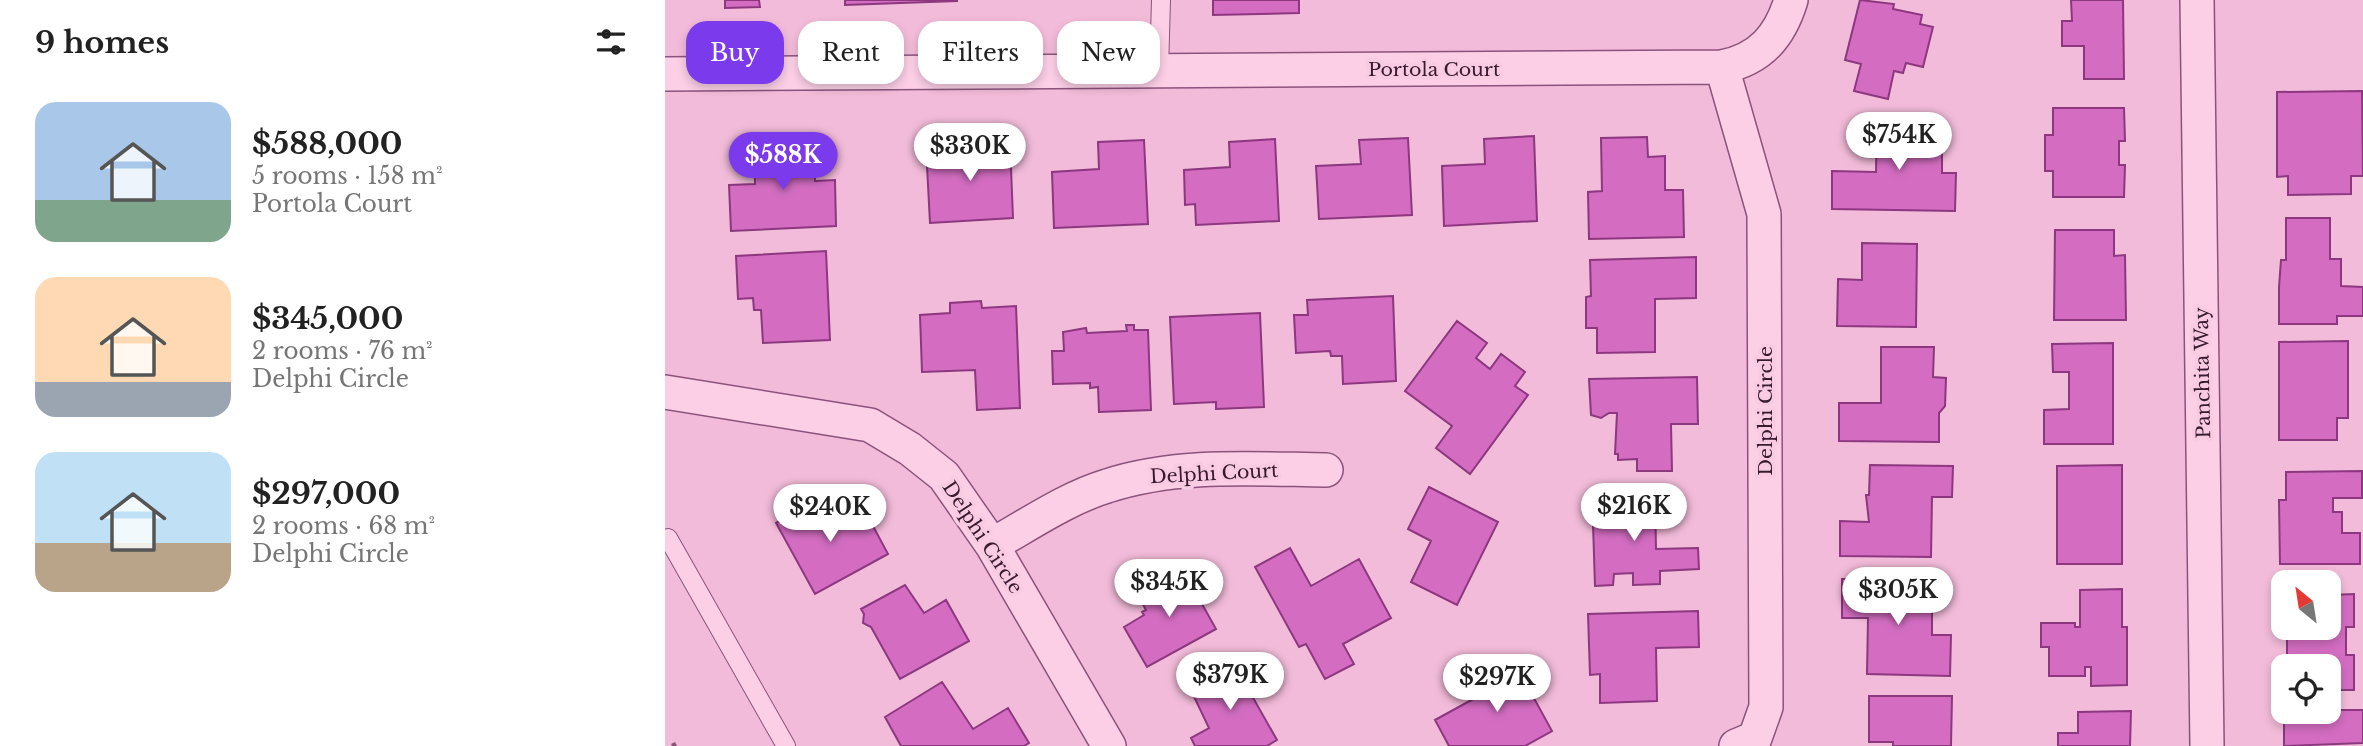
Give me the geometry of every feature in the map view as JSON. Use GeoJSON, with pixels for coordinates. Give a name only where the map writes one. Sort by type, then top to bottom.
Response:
{"type":"FeatureCollection","features":[{"type":"Feature","properties":{"kind":"street","name":"Portola Court"},"geometry":{"type":"LineString","coordinates":[[1160,71],[1722,67],[1740,63],[1773,41],[1784,23],[1791,0]]}},
{"type":"Feature","properties":{"kind":"street","name":"Panchita Way"},"geometry":{"type":"LineString","coordinates":[[2197,0],[2207,746]]}},
{"type":"Feature","properties":{"kind":"street","name":"Delphi Circle"},"geometry":{"type":"LineString","coordinates":[[1722,67],[1764,214],[1766,707],[1755,738],[1736,746]]}},
{"type":"Feature","properties":{"kind":"street","name":"Portola Court"},"geometry":{"type":"LineString","coordinates":[[665,74],[1057,72]]}},
{"type":"Feature","properties":{"kind":"street","name":"Delphi Circle"},"geometry":{"type":"LineString","coordinates":[[665,392],[870,425],[910,449],[944,476],[992,545],[1109,746]]}},
{"type":"Feature","properties":{"kind":"street","name":"Delphi Court"},"geometry":{"type":"LineString","coordinates":[[992,545],[1104,486],[1152,474],[1268,467],[1326,470]]}},
{"type":"Feature","properties":{"kind":"lane"},"geometry":{"type":"LineString","coordinates":[[1160,36],[1161,0]]}},
{"type":"Feature","properties":{"kind":"lane"},"geometry":{"type":"LineString","coordinates":[[666,536],[786,746]]}},
{"type":"Feature","properties":{"kind":"building"},"geometry":{"type":"Polygon","coordinates":[[[725,0],[759,0],[760,7],[725,8],[725,0]]]}},
{"type":"Feature","properties":{"kind":"building"},"geometry":{"type":"Polygon","coordinates":[[[845,0],[957,0],[957,1],[845,5],[845,0]]]}},
{"type":"Feature","properties":{"kind":"building"},"geometry":{"type":"Polygon","coordinates":[[[1213,0],[1299,0],[1299,13],[1213,15],[1213,0]]]}},
{"type":"Feature","properties":{"kind":"building"},"geometry":{"type":"Polygon","coordinates":[[[1860,0],[1894,4],[1893,9],[1922,15],[1920,24],[1933,27],[1923,67],[1906,63],[1903,73],[1894,71],[1888,99],[1854,91],[1861,64],[1845,60],[1860,0]]]}},
{"type":"Feature","properties":{"kind":"building"},"geometry":{"type":"Polygon","coordinates":[[[2071,0],[2123,0],[2124,79],[2084,79],[2084,46],[2062,46],[2062,21],[2072,21],[2071,0]]]}},
{"type":"Feature","properties":{"kind":"building"},"geometry":{"type":"Polygon","coordinates":[[[2362,91],[2363,176],[2351,176],[2351,194],[2288,195],[2288,176],[2277,177],[2277,92],[2362,91]]]}},
{"type":"Feature","properties":{"kind":"building"},"geometry":{"type":"Polygon","coordinates":[[[2053,108],[2124,108],[2125,141],[2119,141],[2119,165],[2125,165],[2124,197],[2053,197],[2053,171],[2045,171],[2045,135],[2053,135],[2053,108]]]}},
{"type":"Feature","properties":{"kind":"building"},"geometry":{"type":"Polygon","coordinates":[[[1877,116],[1930,116],[1929,144],[1942,145],[1942,173],[1956,173],[1955,211],[1832,209],[1832,171],[1876,172],[1877,116]]]}},
{"type":"Feature","properties":{"kind":"building"},"geometry":{"type":"Polygon","coordinates":[[[1534,136],[1537,221],[1444,226],[1442,166],[1485,164],[1484,139],[1534,136]]]}},
{"type":"Feature","properties":{"kind":"building"},"geometry":{"type":"Polygon","coordinates":[[[1647,137],[1648,157],[1665,156],[1665,190],[1683,190],[1684,237],[1589,239],[1588,192],[1602,191],[1601,138],[1647,137]]]}},
{"type":"Feature","properties":{"kind":"building"},"geometry":{"type":"Polygon","coordinates":[[[1408,138],[1412,215],[1319,219],[1316,166],[1361,164],[1359,140],[1408,138]]]}},
{"type":"Feature","properties":{"kind":"building"},"geometry":{"type":"Polygon","coordinates":[[[1275,139],[1279,221],[1196,225],[1195,204],[1185,205],[1184,170],[1230,167],[1229,142],[1275,139]]]}},
{"type":"Feature","properties":{"kind":"building"},"geometry":{"type":"Polygon","coordinates":[[[1144,140],[1148,224],[1054,228],[1052,172],[1099,169],[1098,142],[1144,140]]]}},
{"type":"Feature","properties":{"kind":"building"},"geometry":{"type":"Polygon","coordinates":[[[1010,143],[1013,218],[930,223],[926,147],[1010,143]]]}},
{"type":"Feature","properties":{"kind":"building"},"geometry":{"type":"Polygon","coordinates":[[[814,144],[815,181],[835,180],[836,226],[731,231],[729,185],[755,184],[754,147],[814,144]]]}},
{"type":"Feature","properties":{"kind":"building"},"geometry":{"type":"Polygon","coordinates":[[[2286,218],[2330,218],[2330,259],[2341,259],[2341,286],[2363,287],[2363,316],[2337,316],[2337,324],[2279,324],[2281,260],[2286,260],[2286,218]]]}},
{"type":"Feature","properties":{"kind":"building"},"geometry":{"type":"Polygon","coordinates":[[[2055,230],[2114,230],[2114,256],[2125,255],[2126,320],[2054,320],[2055,230]]]}},
{"type":"Feature","properties":{"kind":"building"},"geometry":{"type":"Polygon","coordinates":[[[1862,243],[1917,244],[1916,327],[1837,326],[1838,279],[1862,280],[1862,243]]]}},
{"type":"Feature","properties":{"kind":"building"},"geometry":{"type":"Polygon","coordinates":[[[826,251],[830,340],[763,343],[761,310],[754,310],[753,298],[738,299],[736,256],[826,251]]]}},
{"type":"Feature","properties":{"kind":"building"},"geometry":{"type":"Polygon","coordinates":[[[1696,257],[1696,298],[1655,299],[1655,352],[1597,353],[1597,328],[1586,328],[1586,297],[1591,296],[1590,260],[1696,257]]]}},
{"type":"Feature","properties":{"kind":"building"},"geometry":{"type":"Polygon","coordinates":[[[1393,296],[1396,381],[1343,384],[1342,356],[1331,356],[1330,351],[1296,353],[1294,315],[1308,315],[1307,300],[1393,296]]]}},
{"type":"Feature","properties":{"kind":"building"},"geometry":{"type":"Polygon","coordinates":[[[981,301],[982,308],[1016,306],[1020,408],[977,410],[975,370],[922,372],[920,315],[950,313],[950,303],[981,301]]]}},
{"type":"Feature","properties":{"kind":"building"},"geometry":{"type":"Polygon","coordinates":[[[1260,313],[1264,407],[1216,409],[1216,402],[1174,404],[1170,317],[1260,313]]]}},
{"type":"Feature","properties":{"kind":"building"},"geometry":{"type":"Polygon","coordinates":[[[1457,321],[1487,343],[1476,358],[1490,369],[1501,354],[1525,372],[1515,386],[1528,395],[1470,474],[1436,448],[1452,426],[1405,391],[1457,321]]]}},
{"type":"Feature","properties":{"kind":"building"},"geometry":{"type":"Polygon","coordinates":[[[1126,325],[1134,325],[1134,330],[1148,330],[1151,410],[1099,412],[1098,387],[1090,388],[1090,383],[1053,384],[1052,351],[1064,351],[1063,332],[1086,328],[1087,333],[1127,331],[1126,325]]]}},
{"type":"Feature","properties":{"kind":"building"},"geometry":{"type":"Polygon","coordinates":[[[2348,341],[2348,418],[2337,418],[2337,440],[2279,440],[2279,342],[2348,341]]]}},
{"type":"Feature","properties":{"kind":"building"},"geometry":{"type":"Polygon","coordinates":[[[2113,343],[2113,444],[2044,444],[2044,410],[2069,409],[2069,372],[2053,372],[2052,344],[2113,343]]]}},
{"type":"Feature","properties":{"kind":"building"},"geometry":{"type":"Polygon","coordinates":[[[1881,347],[1934,347],[1933,377],[1946,378],[1945,406],[1939,413],[1939,442],[1839,441],[1839,403],[1881,403],[1881,347]]]}},
{"type":"Feature","properties":{"kind":"building"},"geometry":{"type":"Polygon","coordinates":[[[1697,377],[1698,424],[1671,424],[1672,471],[1637,471],[1637,459],[1618,460],[1618,454],[1615,454],[1617,413],[1609,413],[1601,418],[1591,415],[1589,379],[1697,377]]]}},
{"type":"Feature","properties":{"kind":"building"},"geometry":{"type":"Polygon","coordinates":[[[1870,465],[1953,466],[1952,497],[1932,497],[1931,557],[1840,556],[1840,521],[1869,522],[1866,495],[1869,495],[1870,465]]]}},
{"type":"Feature","properties":{"kind":"building"},"geometry":{"type":"Polygon","coordinates":[[[2122,465],[2122,564],[2057,564],[2057,466],[2122,465]]]}},
{"type":"Feature","properties":{"kind":"building"},"geometry":{"type":"Polygon","coordinates":[[[2362,471],[2362,498],[2333,498],[2333,512],[2342,512],[2342,533],[2360,533],[2360,564],[2280,564],[2279,500],[2286,500],[2286,472],[2362,471]]]}},
{"type":"Feature","properties":{"kind":"building"},"geometry":{"type":"Polygon","coordinates":[[[1429,487],[1498,522],[1457,605],[1411,582],[1431,541],[1408,529],[1429,487]]]}},
{"type":"Feature","properties":{"kind":"building"},"geometry":{"type":"Polygon","coordinates":[[[1655,494],[1656,549],[1698,548],[1699,569],[1660,571],[1660,584],[1633,585],[1633,573],[1614,574],[1613,585],[1595,586],[1593,524],[1600,523],[1599,496],[1655,494]]]}},
{"type":"Feature","properties":{"kind":"building"},"geometry":{"type":"Polygon","coordinates":[[[822,497],[833,517],[838,514],[843,523],[865,511],[888,554],[815,594],[776,523],[822,497]]]}},
{"type":"Feature","properties":{"kind":"building"},"geometry":{"type":"Polygon","coordinates":[[[1290,548],[1311,586],[1359,559],[1391,618],[1343,644],[1354,664],[1325,679],[1306,644],[1299,647],[1255,567],[1290,548]]]}},
{"type":"Feature","properties":{"kind":"building"},"geometry":{"type":"Polygon","coordinates":[[[1182,568],[1216,629],[1147,667],[1124,627],[1144,615],[1142,612],[1146,610],[1137,593],[1182,568]]]}},
{"type":"Feature","properties":{"kind":"building"},"geometry":{"type":"Polygon","coordinates":[[[1842,579],[1912,579],[1912,583],[1932,583],[1932,635],[1951,635],[1950,676],[1867,674],[1868,618],[1842,618],[1842,579]]]}},
{"type":"Feature","properties":{"kind":"building"},"geometry":{"type":"Polygon","coordinates":[[[905,585],[924,613],[946,600],[969,641],[900,679],[871,627],[863,623],[864,614],[861,609],[905,585]]]}},
{"type":"Feature","properties":{"kind":"building"},"geometry":{"type":"Polygon","coordinates":[[[2122,589],[2122,627],[2127,627],[2127,685],[2091,686],[2091,667],[2085,667],[2085,676],[2049,676],[2049,647],[2041,647],[2041,623],[2075,623],[2075,627],[2080,627],[2080,590],[2122,589]]]}},
{"type":"Feature","properties":{"kind":"building"},"geometry":{"type":"Polygon","coordinates":[[[2354,594],[2354,627],[2346,627],[2346,655],[2354,655],[2354,690],[2341,690],[2341,654],[2287,654],[2287,640],[2341,640],[2341,595],[2354,594]]]}},
{"type":"Feature","properties":{"kind":"building"},"geometry":{"type":"Polygon","coordinates":[[[1698,611],[1699,647],[1656,648],[1657,701],[1600,703],[1600,674],[1590,675],[1588,614],[1698,611]]]}},
{"type":"Feature","properties":{"kind":"building"},"geometry":{"type":"Polygon","coordinates":[[[1513,660],[1552,731],[1525,746],[1449,746],[1435,720],[1486,692],[1479,679],[1513,660]]]}},
{"type":"Feature","properties":{"kind":"building"},"geometry":{"type":"Polygon","coordinates":[[[1217,669],[1222,678],[1238,669],[1240,674],[1248,675],[1251,680],[1247,687],[1277,740],[1267,746],[1195,746],[1191,738],[1209,728],[1188,684],[1217,669]]]}},
{"type":"Feature","properties":{"kind":"building"},"geometry":{"type":"Polygon","coordinates":[[[942,682],[973,729],[1008,708],[1029,743],[1024,746],[901,746],[885,717],[942,682]]]}},
{"type":"Feature","properties":{"kind":"building"},"geometry":{"type":"Polygon","coordinates":[[[1869,696],[1952,696],[1951,746],[1893,746],[1893,742],[1869,742],[1869,696]]]}},
{"type":"Feature","properties":{"kind":"building"},"geometry":{"type":"Polygon","coordinates":[[[2341,710],[2363,710],[2363,743],[2284,746],[2284,724],[2341,724],[2341,710]]]}},
{"type":"Feature","properties":{"kind":"building"},"geometry":{"type":"Polygon","coordinates":[[[2131,711],[2130,746],[2058,746],[2058,733],[2078,733],[2078,712],[2131,711]]]}}]}
